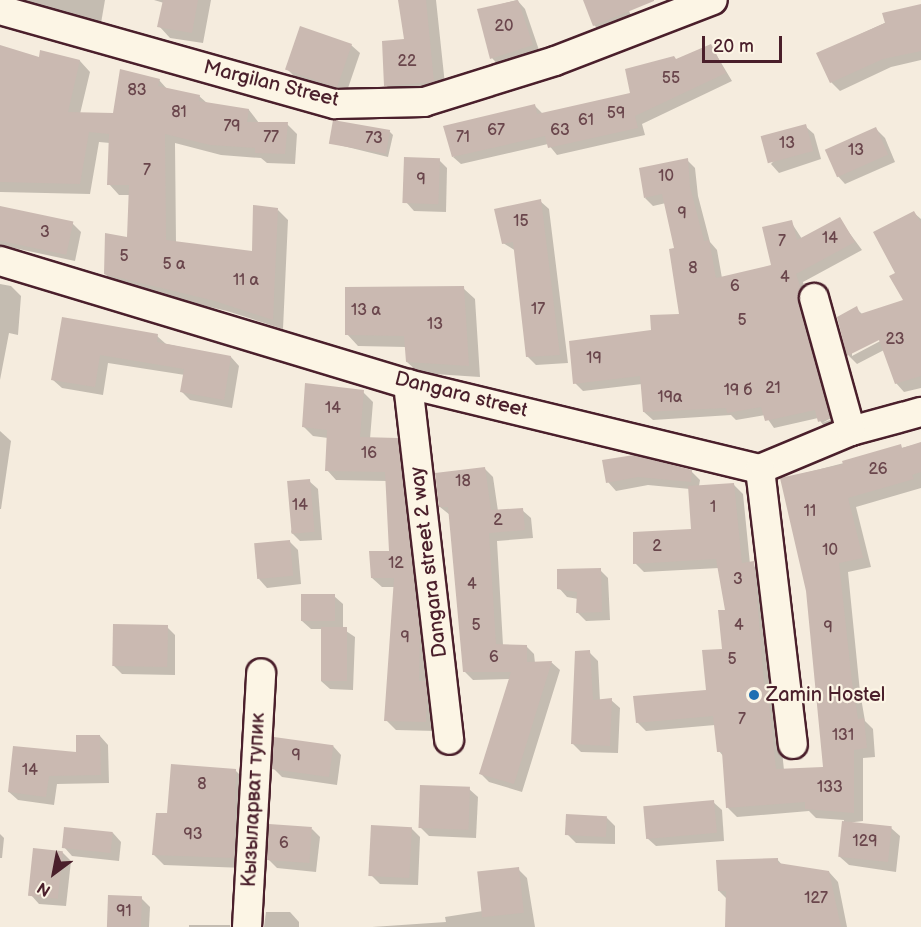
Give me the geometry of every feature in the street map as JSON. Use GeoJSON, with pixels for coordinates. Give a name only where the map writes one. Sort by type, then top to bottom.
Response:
{"type":"FeatureCollection","features":[{"type":"Feature","properties":{"kind":"street","name":"Margilan Street"},"geometry":{"type":"LineString","coordinates":[[0,10],[335,104],[424,102],[555,61],[664,7],[713,0]]}},
{"type":"Feature","properties":{"kind":"street","name":"Dangara street"},"geometry":{"type":"LineString","coordinates":[[0,261],[408,384],[760,469]]}},
{"type":"Feature","properties":{"kind":"street"},"geometry":{"type":"LineString","coordinates":[[814,298],[851,430]]}},
{"type":"Feature","properties":{"kind":"street","name":"Dangara street 2 way"},"geometry":{"type":"LineString","coordinates":[[408,384],[449,740]]}},
{"type":"Feature","properties":{"kind":"street"},"geometry":{"type":"LineString","coordinates":[[793,744],[760,469],[851,430],[921,412]]}},
{"type":"Feature","properties":{"kind":"street","name":"Кызыларват тупик"},"geometry":{"type":"LineString","coordinates":[[247,927],[261,673]]}},
{"type":"Feature","properties":{"kind":"building"},"geometry":{"type":"Polygon","coordinates":[[[163,0],[198,0],[192,33],[157,27],[163,0]]]}},
{"type":"Feature","properties":{"kind":"building"},"geometry":{"type":"Polygon","coordinates":[[[398,0],[426,0],[434,82],[384,86],[382,41],[404,39],[398,0]]]}},
{"type":"Feature","properties":{"kind":"building"},"geometry":{"type":"Polygon","coordinates":[[[518,0],[533,45],[490,59],[477,9],[518,0]]]}},
{"type":"Feature","properties":{"kind":"building"},"geometry":{"type":"Polygon","coordinates":[[[583,0],[654,0],[654,1],[593,26],[583,0]]]}},
{"type":"Feature","properties":{"kind":"building"},"geometry":{"type":"Polygon","coordinates":[[[921,4],[921,51],[883,59],[830,83],[816,53],[885,23],[882,13],[921,4]]]}},
{"type":"Feature","properties":{"kind":"building"},"geometry":{"type":"Polygon","coordinates":[[[300,26],[352,44],[337,87],[285,69],[300,26]]]}},
{"type":"Feature","properties":{"kind":"building"},"geometry":{"type":"Polygon","coordinates":[[[711,44],[726,73],[635,116],[638,128],[548,148],[545,136],[452,157],[443,126],[535,104],[537,114],[630,93],[625,69],[674,56],[676,59],[711,44]]]}},
{"type":"Feature","properties":{"kind":"building"},"geometry":{"type":"Polygon","coordinates":[[[0,45],[39,57],[40,50],[80,60],[68,112],[113,113],[120,69],[160,79],[158,86],[200,95],[199,101],[249,109],[247,122],[288,122],[285,154],[255,153],[255,148],[210,145],[165,134],[166,240],[252,251],[253,205],[278,208],[273,320],[215,301],[104,274],[105,233],[127,237],[129,185],[107,185],[109,134],[89,132],[80,184],[0,182],[0,45]]]}},
{"type":"Feature","properties":{"kind":"building"},"geometry":{"type":"Polygon","coordinates":[[[333,120],[390,130],[386,154],[329,144],[333,120]]]}},
{"type":"Feature","properties":{"kind":"building"},"geometry":{"type":"Polygon","coordinates":[[[806,124],[813,151],[768,163],[761,136],[806,124]]]}},
{"type":"Feature","properties":{"kind":"building"},"geometry":{"type":"Polygon","coordinates":[[[876,127],[888,154],[837,177],[825,150],[876,127]]]}},
{"type":"Feature","properties":{"kind":"building"},"geometry":{"type":"Polygon","coordinates":[[[404,157],[440,158],[438,204],[402,203],[404,157]]]}},
{"type":"Feature","properties":{"kind":"building"},"geometry":{"type":"Polygon","coordinates":[[[688,158],[690,187],[704,241],[709,240],[716,278],[771,265],[762,227],[792,220],[797,240],[840,217],[855,242],[796,274],[801,289],[798,302],[830,418],[818,422],[815,410],[765,421],[761,407],[727,413],[726,408],[643,412],[640,376],[573,384],[569,341],[651,330],[650,315],[679,314],[669,249],[674,248],[662,194],[644,198],[639,168],[688,158]]]}},
{"type":"Feature","properties":{"kind":"building"},"geometry":{"type":"Polygon","coordinates":[[[541,199],[560,355],[526,357],[513,242],[502,244],[494,209],[541,199]]]}},
{"type":"Feature","properties":{"kind":"building"},"geometry":{"type":"Polygon","coordinates":[[[0,206],[73,222],[66,255],[0,241],[0,206]]]}},
{"type":"Feature","properties":{"kind":"building"},"geometry":{"type":"Polygon","coordinates":[[[914,211],[921,223],[921,376],[895,384],[879,340],[847,356],[837,317],[857,306],[860,314],[903,300],[889,276],[895,273],[873,232],[914,211]]]}},
{"type":"Feature","properties":{"kind":"building"},"geometry":{"type":"Polygon","coordinates":[[[464,286],[469,366],[406,362],[404,336],[345,335],[345,287],[464,286]]]}},
{"type":"Feature","properties":{"kind":"building"},"geometry":{"type":"Polygon","coordinates":[[[62,317],[158,334],[157,342],[231,356],[224,400],[180,392],[184,369],[100,355],[95,387],[51,380],[62,317]]]}},
{"type":"Feature","properties":{"kind":"building"},"geometry":{"type":"Polygon","coordinates":[[[305,383],[364,390],[360,437],[398,438],[420,636],[419,681],[426,681],[426,722],[384,721],[394,578],[371,578],[369,551],[389,551],[385,472],[325,471],[327,430],[302,427],[305,383]]]}},
{"type":"Feature","properties":{"kind":"building"},"geometry":{"type":"Polygon","coordinates":[[[921,442],[921,472],[912,475],[914,479],[848,498],[863,558],[839,563],[852,682],[858,719],[864,718],[867,748],[854,750],[854,813],[805,809],[805,802],[726,808],[722,752],[717,752],[713,716],[636,723],[633,696],[706,690],[702,650],[722,649],[718,610],[725,610],[716,559],[633,564],[633,532],[691,529],[688,486],[734,483],[742,563],[754,561],[764,684],[767,684],[776,769],[823,767],[806,591],[780,478],[843,464],[842,461],[901,444],[902,448],[921,442]]]}},
{"type":"Feature","properties":{"kind":"building"},"geometry":{"type":"Polygon","coordinates":[[[634,455],[692,470],[691,482],[638,477],[606,483],[602,460],[634,455]]]}},
{"type":"Feature","properties":{"kind":"building"},"geometry":{"type":"Polygon","coordinates":[[[485,467],[491,510],[523,508],[525,530],[489,533],[496,644],[527,645],[527,662],[552,661],[514,784],[479,774],[511,672],[463,672],[448,507],[439,507],[435,473],[485,467]]]}},
{"type":"Feature","properties":{"kind":"building"},"geometry":{"type":"Polygon","coordinates":[[[310,479],[315,532],[292,534],[287,481],[310,479]]]}},
{"type":"Feature","properties":{"kind":"building"},"geometry":{"type":"Polygon","coordinates":[[[290,540],[293,576],[257,579],[254,543],[290,540]]]}},
{"type":"Feature","properties":{"kind":"building"},"geometry":{"type":"Polygon","coordinates":[[[601,568],[602,612],[576,613],[577,592],[557,589],[557,569],[601,568]]]}},
{"type":"Feature","properties":{"kind":"building"},"geometry":{"type":"Polygon","coordinates":[[[301,594],[335,594],[335,621],[301,621],[301,594]]]}},
{"type":"Feature","properties":{"kind":"building"},"geometry":{"type":"Polygon","coordinates":[[[113,624],[168,625],[167,667],[112,666],[113,624]]]}},
{"type":"Feature","properties":{"kind":"building"},"geometry":{"type":"Polygon","coordinates":[[[321,627],[347,627],[347,681],[321,681],[321,627]]]}},
{"type":"Feature","properties":{"kind":"building"},"geometry":{"type":"Polygon","coordinates":[[[590,650],[593,700],[612,698],[610,746],[571,744],[575,651],[590,650]]]}},
{"type":"Feature","properties":{"kind":"building"},"geometry":{"type":"Polygon","coordinates":[[[76,735],[100,735],[101,775],[49,776],[46,797],[8,792],[13,746],[76,752],[76,735]]]}},
{"type":"Feature","properties":{"kind":"building"},"geometry":{"type":"Polygon","coordinates":[[[274,737],[333,745],[329,777],[270,769],[274,737]]]}},
{"type":"Feature","properties":{"kind":"building"},"geometry":{"type":"Polygon","coordinates":[[[171,764],[236,769],[234,858],[152,855],[156,813],[167,813],[171,764]]]}},
{"type":"Feature","properties":{"kind":"building"},"geometry":{"type":"Polygon","coordinates":[[[420,785],[470,787],[468,830],[418,828],[420,785]]]}},
{"type":"Feature","properties":{"kind":"building"},"geometry":{"type":"Polygon","coordinates":[[[714,800],[717,833],[646,839],[643,806],[714,800]]]}},
{"type":"Feature","properties":{"kind":"building"},"geometry":{"type":"Polygon","coordinates":[[[566,814],[607,816],[606,837],[565,835],[566,814]]]}},
{"type":"Feature","properties":{"kind":"building"},"geometry":{"type":"Polygon","coordinates":[[[842,821],[892,826],[888,862],[838,857],[842,821]]]}},
{"type":"Feature","properties":{"kind":"building"},"geometry":{"type":"Polygon","coordinates":[[[269,824],[312,827],[309,863],[266,860],[269,824]]]}},
{"type":"Feature","properties":{"kind":"building"},"geometry":{"type":"Polygon","coordinates":[[[371,825],[412,827],[409,878],[368,876],[371,825]]]}},
{"type":"Feature","properties":{"kind":"building"},"geometry":{"type":"Polygon","coordinates":[[[64,827],[113,832],[111,853],[62,848],[64,827]]]}},
{"type":"Feature","properties":{"kind":"building"},"geometry":{"type":"Polygon","coordinates":[[[33,848],[63,851],[58,899],[28,896],[33,848]]]}},
{"type":"Feature","properties":{"kind":"building"},"geometry":{"type":"Polygon","coordinates":[[[778,858],[778,863],[829,871],[841,927],[725,927],[726,891],[718,891],[716,860],[778,858]]]}},
{"type":"Feature","properties":{"kind":"building"},"geometry":{"type":"Polygon","coordinates":[[[519,867],[524,913],[482,917],[477,871],[519,867]]]}},
{"type":"Feature","properties":{"kind":"building"},"geometry":{"type":"Polygon","coordinates":[[[108,895],[142,896],[141,927],[107,927],[108,895]]]}},
{"type":"Feature","properties":{"kind":"place","name":"Zamin Hostel"},"geometry":{"type":"Point","coordinates":[754,695]}}]}
